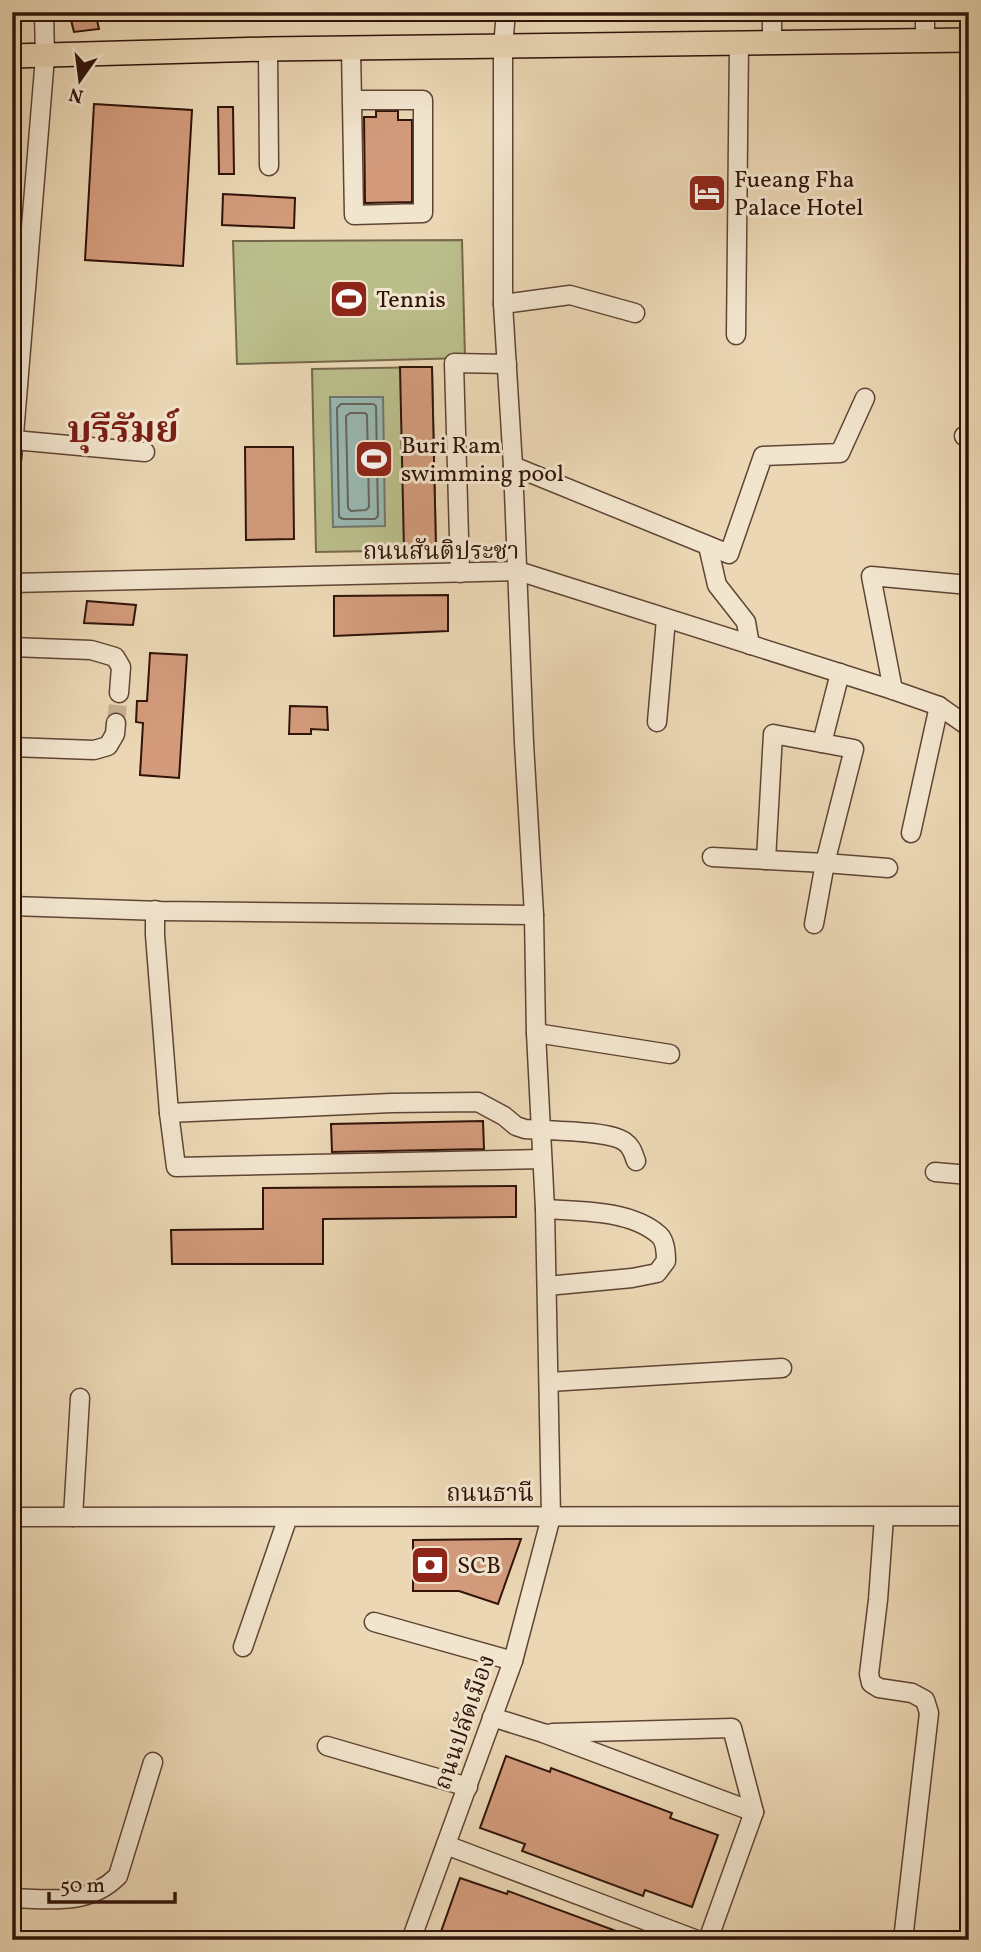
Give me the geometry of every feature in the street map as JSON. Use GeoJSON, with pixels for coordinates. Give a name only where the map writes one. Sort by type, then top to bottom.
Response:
{"type":"FeatureCollection","features":[{"type":"Feature","properties":{"kind":"main road"},"geometry":{"type":"LineString","coordinates":[[12,56],[268,49],[969,40]]}},
{"type":"Feature","properties":{"kind":"street"},"geometry":{"type":"LineString","coordinates":[[12,459],[45,57],[44,12]]}},
{"type":"Feature","properties":{"kind":"street","name":"ถนนปลัดเมือง"},"geometry":{"type":"LineString","coordinates":[[411,1940],[513,1661],[551,1517],[545,1209],[536,1033],[534,915],[503,303],[503,46],[506,12]]}},
{"type":"Feature","properties":{"kind":"street"},"geometry":{"type":"LineString","coordinates":[[772,12],[772,43]]}},
{"type":"Feature","properties":{"kind":"street"},"geometry":{"type":"LineString","coordinates":[[925,12],[926,41]]}},
{"type":"Feature","properties":{"kind":"street"},"geometry":{"type":"LineString","coordinates":[[736,335],[739,43]]}},
{"type":"Feature","properties":{"kind":"street"},"geometry":{"type":"LineString","coordinates":[[351,48],[354,215],[423,212],[423,100],[352,100]]}},
{"type":"Feature","properties":{"kind":"street"},"geometry":{"type":"LineString","coordinates":[[268,49],[268,166]]}},
{"type":"Feature","properties":{"kind":"street"},"geometry":{"type":"LineString","coordinates":[[503,303],[570,295],[635,313]]}},
{"type":"Feature","properties":{"kind":"street"},"geometry":{"type":"LineString","coordinates":[[460,573],[454,363],[507,363]]}},
{"type":"Feature","properties":{"kind":"street"},"geometry":{"type":"LineString","coordinates":[[513,467],[729,554],[763,457],[840,453],[864,398]]}},
{"type":"Feature","properties":{"kind":"street"},"geometry":{"type":"LineString","coordinates":[[14,440],[145,452]]}},
{"type":"Feature","properties":{"kind":"street"},"geometry":{"type":"LineString","coordinates":[[708,546],[717,585],[746,622],[750,645]]}},
{"type":"Feature","properties":{"kind":"street","name":"ถนนสันติประชา"},"geometry":{"type":"LineString","coordinates":[[12,583],[518,571],[939,706],[969,727]]}},
{"type":"Feature","properties":{"kind":"street"},"geometry":{"type":"LineString","coordinates":[[892,690],[871,576],[969,585]]}},
{"type":"Feature","properties":{"kind":"street"},"geometry":{"type":"LineString","coordinates":[[657,722],[666,619]]}},
{"type":"Feature","properties":{"kind":"street"},"geometry":{"type":"LineString","coordinates":[[12,647],[91,650],[115,657],[121,667],[120,693]]}},
{"type":"Feature","properties":{"kind":"street"},"geometry":{"type":"LineString","coordinates":[[822,743],[840,673]]}},
{"type":"Feature","properties":{"kind":"street"},"geometry":{"type":"LineString","coordinates":[[911,833],[939,706]]}},
{"type":"Feature","properties":{"kind":"street"},"geometry":{"type":"LineString","coordinates":[[12,747],[94,750],[108,746],[115,734],[117,723]]}},
{"type":"Feature","properties":{"kind":"street"},"geometry":{"type":"LineString","coordinates":[[766,859],[773,734],[854,749],[825,863],[814,924]]}},
{"type":"Feature","properties":{"kind":"street"},"geometry":{"type":"LineString","coordinates":[[712,857],[888,868]]}},
{"type":"Feature","properties":{"kind":"street"},"geometry":{"type":"LineString","coordinates":[[12,906],[534,915]]}},
{"type":"Feature","properties":{"kind":"street"},"geometry":{"type":"LineString","coordinates":[[155,910],[169,1113],[176,1167],[542,1159]]}},
{"type":"Feature","properties":{"kind":"street"},"geometry":{"type":"LineString","coordinates":[[536,1033],[670,1054]]}},
{"type":"Feature","properties":{"kind":"street"},"geometry":{"type":"LineString","coordinates":[[169,1113],[390,1103],[478,1102],[516,1126],[623,1140],[632,1149],[636,1161]]}},
{"type":"Feature","properties":{"kind":"street"},"geometry":{"type":"LineString","coordinates":[[936,1172],[969,1175]]}},
{"type":"Feature","properties":{"kind":"street"},"geometry":{"type":"LineString","coordinates":[[545,1209],[609,1213],[637,1222],[660,1236],[666,1251],[666,1261],[656,1273],[632,1278],[547,1286]]}},
{"type":"Feature","properties":{"kind":"street"},"geometry":{"type":"LineString","coordinates":[[549,1382],[782,1368]]}},
{"type":"Feature","properties":{"kind":"street"},"geometry":{"type":"LineString","coordinates":[[73,1517],[80,1398]]}},
{"type":"Feature","properties":{"kind":"street","name":"ถนนธานี"},"geometry":{"type":"LineString","coordinates":[[12,1517],[969,1516]]}},
{"type":"Feature","properties":{"kind":"street"},"geometry":{"type":"LineString","coordinates":[[243,1647],[288,1517]]}},
{"type":"Feature","properties":{"kind":"street"},"geometry":{"type":"LineString","coordinates":[[884,1517],[869,1674],[871,1683],[879,1688],[912,1693],[925,1700],[929,1713],[903,1940]]}},
{"type":"Feature","properties":{"kind":"street"},"geometry":{"type":"LineString","coordinates":[[374,1622],[513,1661]]}},
{"type":"Feature","properties":{"kind":"street"},"geometry":{"type":"LineString","coordinates":[[492,1717],[543,1733],[754,1812]]}},
{"type":"Feature","properties":{"kind":"street"},"geometry":{"type":"LineString","coordinates":[[543,1733],[732,1728],[754,1812],[708,1940]]}},
{"type":"Feature","properties":{"kind":"street"},"geometry":{"type":"LineString","coordinates":[[327,1746],[468,1787]]}},
{"type":"Feature","properties":{"kind":"street"},"geometry":{"type":"LineString","coordinates":[[12,1898],[70,1900],[83,1898],[111,1883],[118,1876],[153,1762]]}},
{"type":"Feature","properties":{"kind":"street"},"geometry":{"type":"LineString","coordinates":[[446,1845],[697,1940]]}},
{"type":"Feature","properties":{"kind":"green space","name":"Tennis"},"geometry":{"type":"Polygon","coordinates":[[[462,240],[465,358],[237,364],[233,241],[462,240]]]}},
{"type":"Feature","properties":{"kind":"green space","name":"Buri Ram swimming pool"},"geometry":{"type":"Polygon","coordinates":[[[432,367],[436,550],[316,552],[312,369],[432,367]]]}},
{"type":"Feature","properties":{"kind":"water"},"geometry":{"type":"Polygon","coordinates":[[[330,397],[383,397],[385,526],[333,527],[330,397]]]}},
{"type":"Feature","properties":{"kind":"building"},"geometry":{"type":"Polygon","coordinates":[[[69,12],[95,12],[99,29],[74,32],[69,12]]]}},
{"type":"Feature","properties":{"kind":"building"},"geometry":{"type":"Polygon","coordinates":[[[94,104],[192,110],[183,266],[85,260],[94,104]]]}},
{"type":"Feature","properties":{"kind":"building"},"geometry":{"type":"Polygon","coordinates":[[[218,107],[233,107],[234,174],[219,174],[218,107]]]}},
{"type":"Feature","properties":{"kind":"building"},"geometry":{"type":"Polygon","coordinates":[[[376,111],[398,111],[398,120],[412,120],[412,202],[365,203],[364,117],[376,117],[376,111]]]}},
{"type":"Feature","properties":{"kind":"building"},"geometry":{"type":"Polygon","coordinates":[[[223,194],[295,198],[294,228],[222,225],[223,194]]]}},
{"type":"Feature","properties":{"kind":"building"},"geometry":{"type":"Polygon","coordinates":[[[400,367],[432,367],[436,550],[404,550],[400,367]]]}},
{"type":"Feature","properties":{"kind":"building"},"geometry":{"type":"Polygon","coordinates":[[[245,447],[293,447],[294,539],[246,540],[245,447]]]}},
{"type":"Feature","properties":{"kind":"building"},"geometry":{"type":"Polygon","coordinates":[[[448,595],[448,631],[334,636],[334,596],[448,595]]]}},
{"type":"Feature","properties":{"kind":"building"},"geometry":{"type":"Polygon","coordinates":[[[87,601],[136,605],[133,625],[84,623],[87,601]]]}},
{"type":"Feature","properties":{"kind":"building"},"geometry":{"type":"Polygon","coordinates":[[[150,653],[187,655],[179,778],[140,775],[143,723],[136,722],[137,701],[147,701],[150,653]]]}},
{"type":"Feature","properties":{"kind":"building"},"geometry":{"type":"Polygon","coordinates":[[[290,706],[327,707],[328,730],[311,729],[311,734],[289,734],[290,706]]]}},
{"type":"Feature","properties":{"kind":"building"},"geometry":{"type":"Polygon","coordinates":[[[483,1121],[484,1149],[332,1152],[331,1124],[483,1121]]]}},
{"type":"Feature","properties":{"kind":"building"},"geometry":{"type":"Polygon","coordinates":[[[516,1186],[516,1217],[323,1219],[323,1264],[172,1264],[171,1230],[263,1229],[263,1188],[516,1186]]]}},
{"type":"Feature","properties":{"kind":"building"},"geometry":{"type":"Polygon","coordinates":[[[521,1539],[498,1604],[459,1591],[413,1591],[413,1540],[521,1539]]]}},
{"type":"Feature","properties":{"kind":"building"},"geometry":{"type":"Polygon","coordinates":[[[506,1756],[550,1772],[551,1768],[672,1813],[670,1818],[718,1835],[692,1907],[645,1890],[643,1896],[522,1851],[525,1844],[480,1828],[506,1756]]]}},
{"type":"Feature","properties":{"kind":"building"},"geometry":{"type":"Polygon","coordinates":[[[460,1878],[507,1894],[508,1891],[635,1940],[438,1940],[460,1878]]]}},
{"type":"Feature","properties":{"kind":"tunnel"},"geometry":{"type":"LineString","coordinates":[[116,723],[119,693]]}},
{"type":"Feature","properties":{"kind":"place","name":"Fueang Fha Palace Hotel"},"geometry":{"type":"Point","coordinates":[707,193]}},
{"type":"Feature","properties":{"kind":"place","name":"Tennis"},"geometry":{"type":"Point","coordinates":[349,299]}},
{"type":"Feature","properties":{"kind":"place","name":"Buri Ram swimming pool"},"geometry":{"type":"Point","coordinates":[374,459]}},
{"type":"Feature","properties":{"kind":"place","name":"SCB"},"geometry":{"type":"Point","coordinates":[430,1565]}},
{"type":"Feature","properties":{"kind":"district","name":"บุรีรัมย์"},"geometry":{"type":"Point","coordinates":[123,429]}}]}
